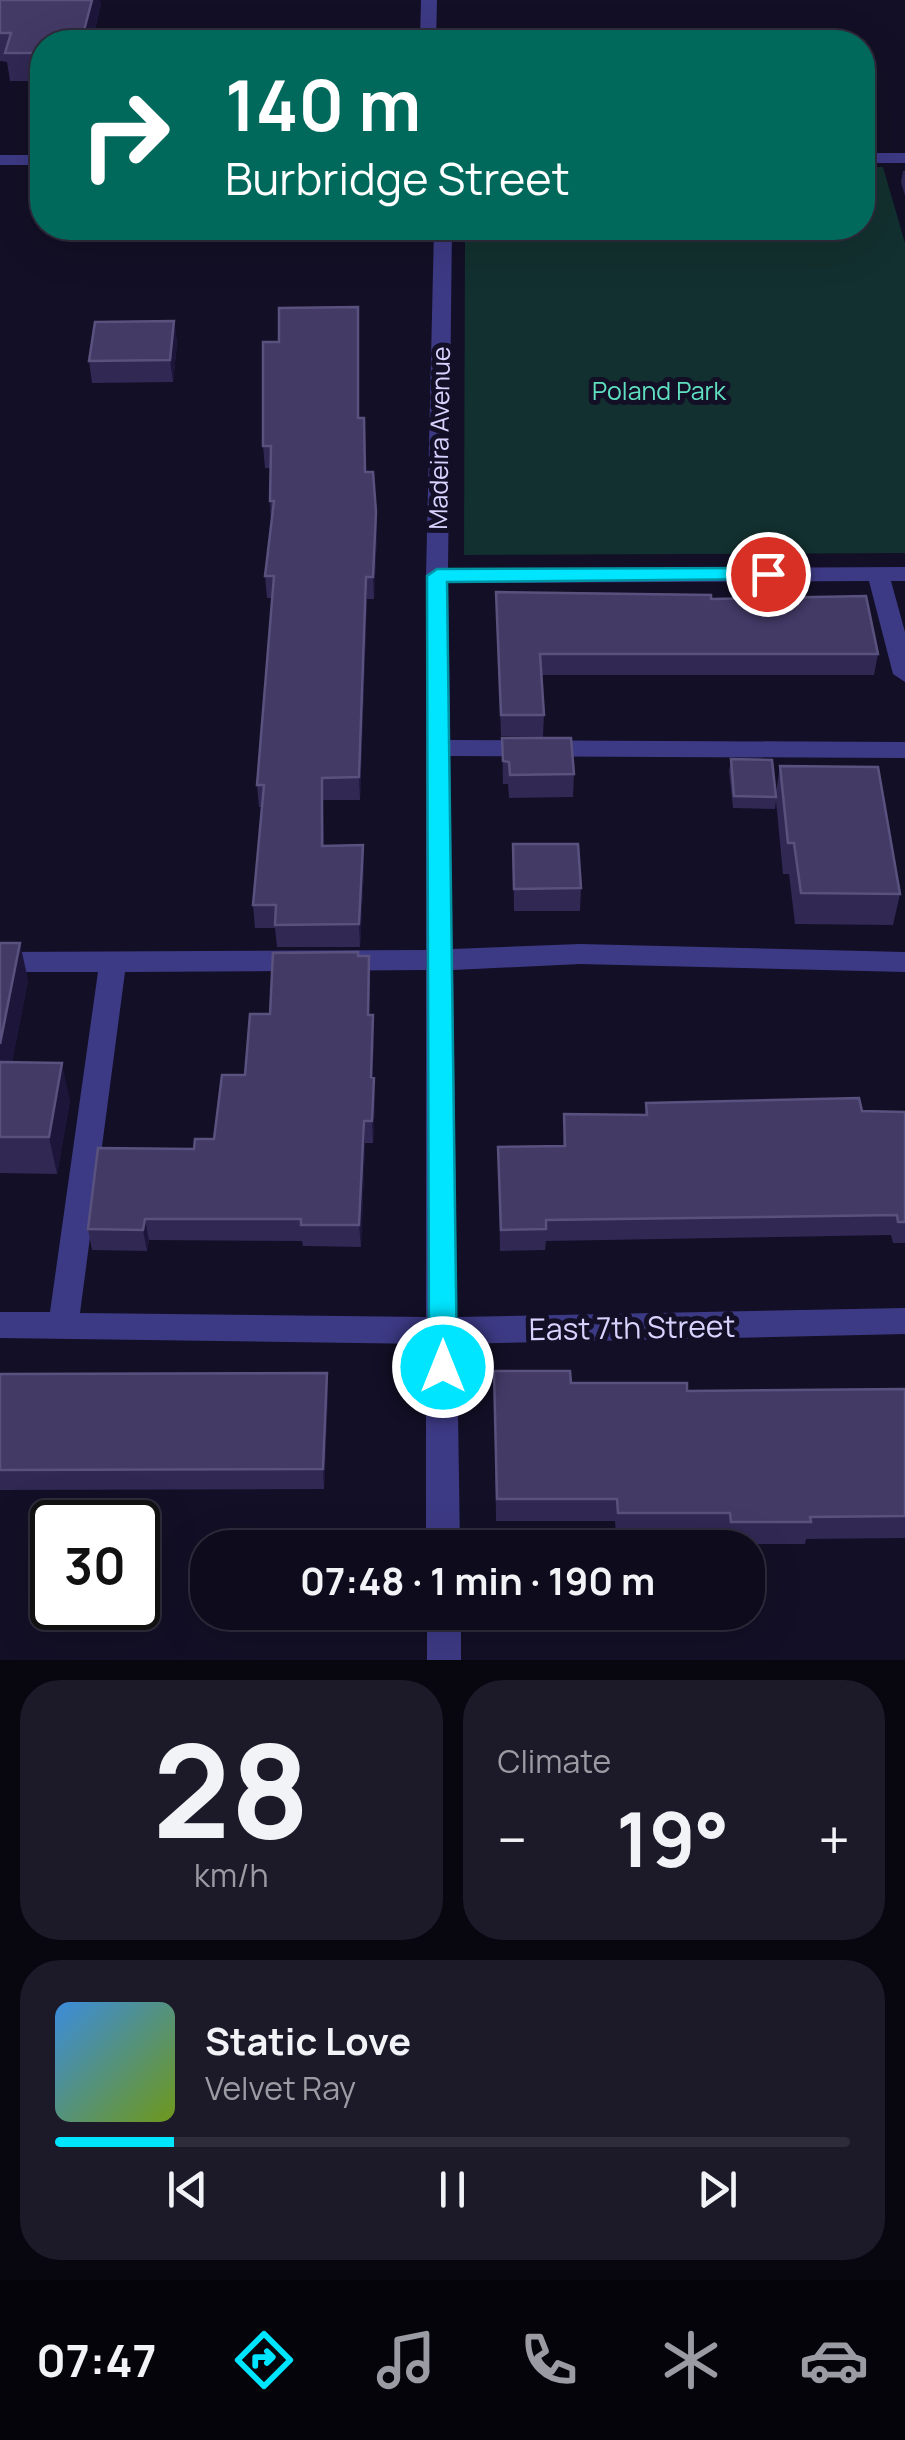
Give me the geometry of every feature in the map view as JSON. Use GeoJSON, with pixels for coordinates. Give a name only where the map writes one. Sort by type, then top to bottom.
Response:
{"type":"FeatureCollection","features":[{"type":"Feature","properties":{"kind":"street"},"geometry":{"type":"LineString","coordinates":[[428,30],[429,0]]}},
{"type":"Feature","properties":{"kind":"street"},"geometry":{"type":"LineString","coordinates":[[875,158],[905,158]]}},
{"type":"Feature","properties":{"kind":"street"},"geometry":{"type":"LineString","coordinates":[[0,160],[30,160]]}},
{"type":"Feature","properties":{"kind":"street","name":"Madeira Avenue"},"geometry":{"type":"LineString","coordinates":[[443,240],[437,576],[444,1530]]}},
{"type":"Feature","properties":{"kind":"street"},"geometry":{"type":"LineString","coordinates":[[878,574],[905,674]]}},
{"type":"Feature","properties":{"kind":"street"},"geometry":{"type":"LineString","coordinates":[[437,576],[905,574]]}},
{"type":"Feature","properties":{"kind":"street"},"geometry":{"type":"LineString","coordinates":[[440,748],[905,750]]}},
{"type":"Feature","properties":{"kind":"street"},"geometry":{"type":"LineString","coordinates":[[0,962],[441,960],[580,954],[905,962]]}},
{"type":"Feature","properties":{"kind":"street"},"geometry":{"type":"LineString","coordinates":[[63,1326],[113,962]]}},
{"type":"Feature","properties":{"kind":"street","name":"East 7th Street"},"geometry":{"type":"LineString","coordinates":[[0,1325],[442,1331],[905,1321]]}},
{"type":"Feature","properties":{"kind":"street"},"geometry":{"type":"LineString","coordinates":[[444,1630],[444,1660]]}},
{"type":"Feature","properties":{"kind":"green space","name":"Poland Park"},"geometry":{"type":"Polygon","coordinates":[[[875,167],[883,167],[905,243],[905,553],[464,555],[465,240],[875,240],[875,167]]]}},
{"type":"Feature","properties":{"kind":"building"},"geometry":{"type":"Polygon","coordinates":[[[0,0],[92,0],[84,30],[30,30],[30,53],[5,53],[11,33],[0,33],[0,0]]]}},
{"type":"Feature","properties":{"kind":"building"},"geometry":{"type":"Polygon","coordinates":[[[358,307],[358,418],[364,418],[365,472],[373,472],[376,512],[373,577],[366,577],[359,777],[322,778],[322,846],[363,845],[359,924],[275,925],[276,905],[253,905],[264,785],[257,785],[274,576],[265,576],[274,501],[270,501],[271,446],[263,446],[263,342],[279,342],[279,308],[358,307]]]}},
{"type":"Feature","properties":{"kind":"building"},"geometry":{"type":"Polygon","coordinates":[[[174,321],[170,360],[89,361],[95,322],[174,321]]]}},
{"type":"Feature","properties":{"kind":"building"},"geometry":{"type":"Polygon","coordinates":[[[496,592],[711,595],[711,599],[866,596],[878,654],[540,654],[544,715],[501,715],[496,592]]]}},
{"type":"Feature","properties":{"kind":"building"},"geometry":{"type":"Polygon","coordinates":[[[502,738],[571,738],[574,774],[510,775],[509,762],[503,761],[502,738]]]}},
{"type":"Feature","properties":{"kind":"building"},"geometry":{"type":"Polygon","coordinates":[[[731,759],[772,760],[776,797],[734,796],[731,759]]]}},
{"type":"Feature","properties":{"kind":"building"},"geometry":{"type":"Polygon","coordinates":[[[780,766],[878,767],[900,894],[801,893],[794,843],[788,843],[780,766]]]}},
{"type":"Feature","properties":{"kind":"building"},"geometry":{"type":"Polygon","coordinates":[[[513,844],[578,844],[581,888],[514,889],[513,844]]]}},
{"type":"Feature","properties":{"kind":"building"},"geometry":{"type":"Polygon","coordinates":[[[0,943],[20,943],[0,1044],[0,943]]]}},
{"type":"Feature","properties":{"kind":"building"},"geometry":{"type":"Polygon","coordinates":[[[358,952],[358,956],[369,956],[368,1015],[373,1015],[374,1078],[372,1121],[364,1121],[359,1225],[301,1225],[301,1219],[145,1219],[143,1230],[88,1229],[98,1148],[194,1149],[195,1139],[214,1139],[222,1075],[245,1075],[250,1014],[270,1014],[273,953],[358,952]]]}},
{"type":"Feature","properties":{"kind":"building"},"geometry":{"type":"Polygon","coordinates":[[[0,1062],[62,1063],[49,1137],[0,1137],[0,1062]]]}},
{"type":"Feature","properties":{"kind":"building"},"geometry":{"type":"Polygon","coordinates":[[[859,1098],[862,1111],[905,1112],[905,1222],[898,1222],[897,1215],[546,1220],[546,1229],[501,1230],[498,1147],[565,1146],[564,1114],[647,1115],[646,1103],[859,1098]]]}},
{"type":"Feature","properties":{"kind":"building"},"geometry":{"type":"Polygon","coordinates":[[[494,1371],[570,1371],[571,1383],[687,1383],[687,1391],[905,1389],[905,1516],[731,1522],[730,1513],[618,1513],[617,1499],[497,1499],[494,1371]]]}},
{"type":"Feature","properties":{"kind":"building"},"geometry":{"type":"Polygon","coordinates":[[[327,1373],[323,1469],[0,1470],[0,1374],[327,1373]]]}},
{"type":"Feature","properties":{"kind":"route"},"geometry":{"type":"LineString","coordinates":[[443,1367],[437,576],[768,574]]}}]}
